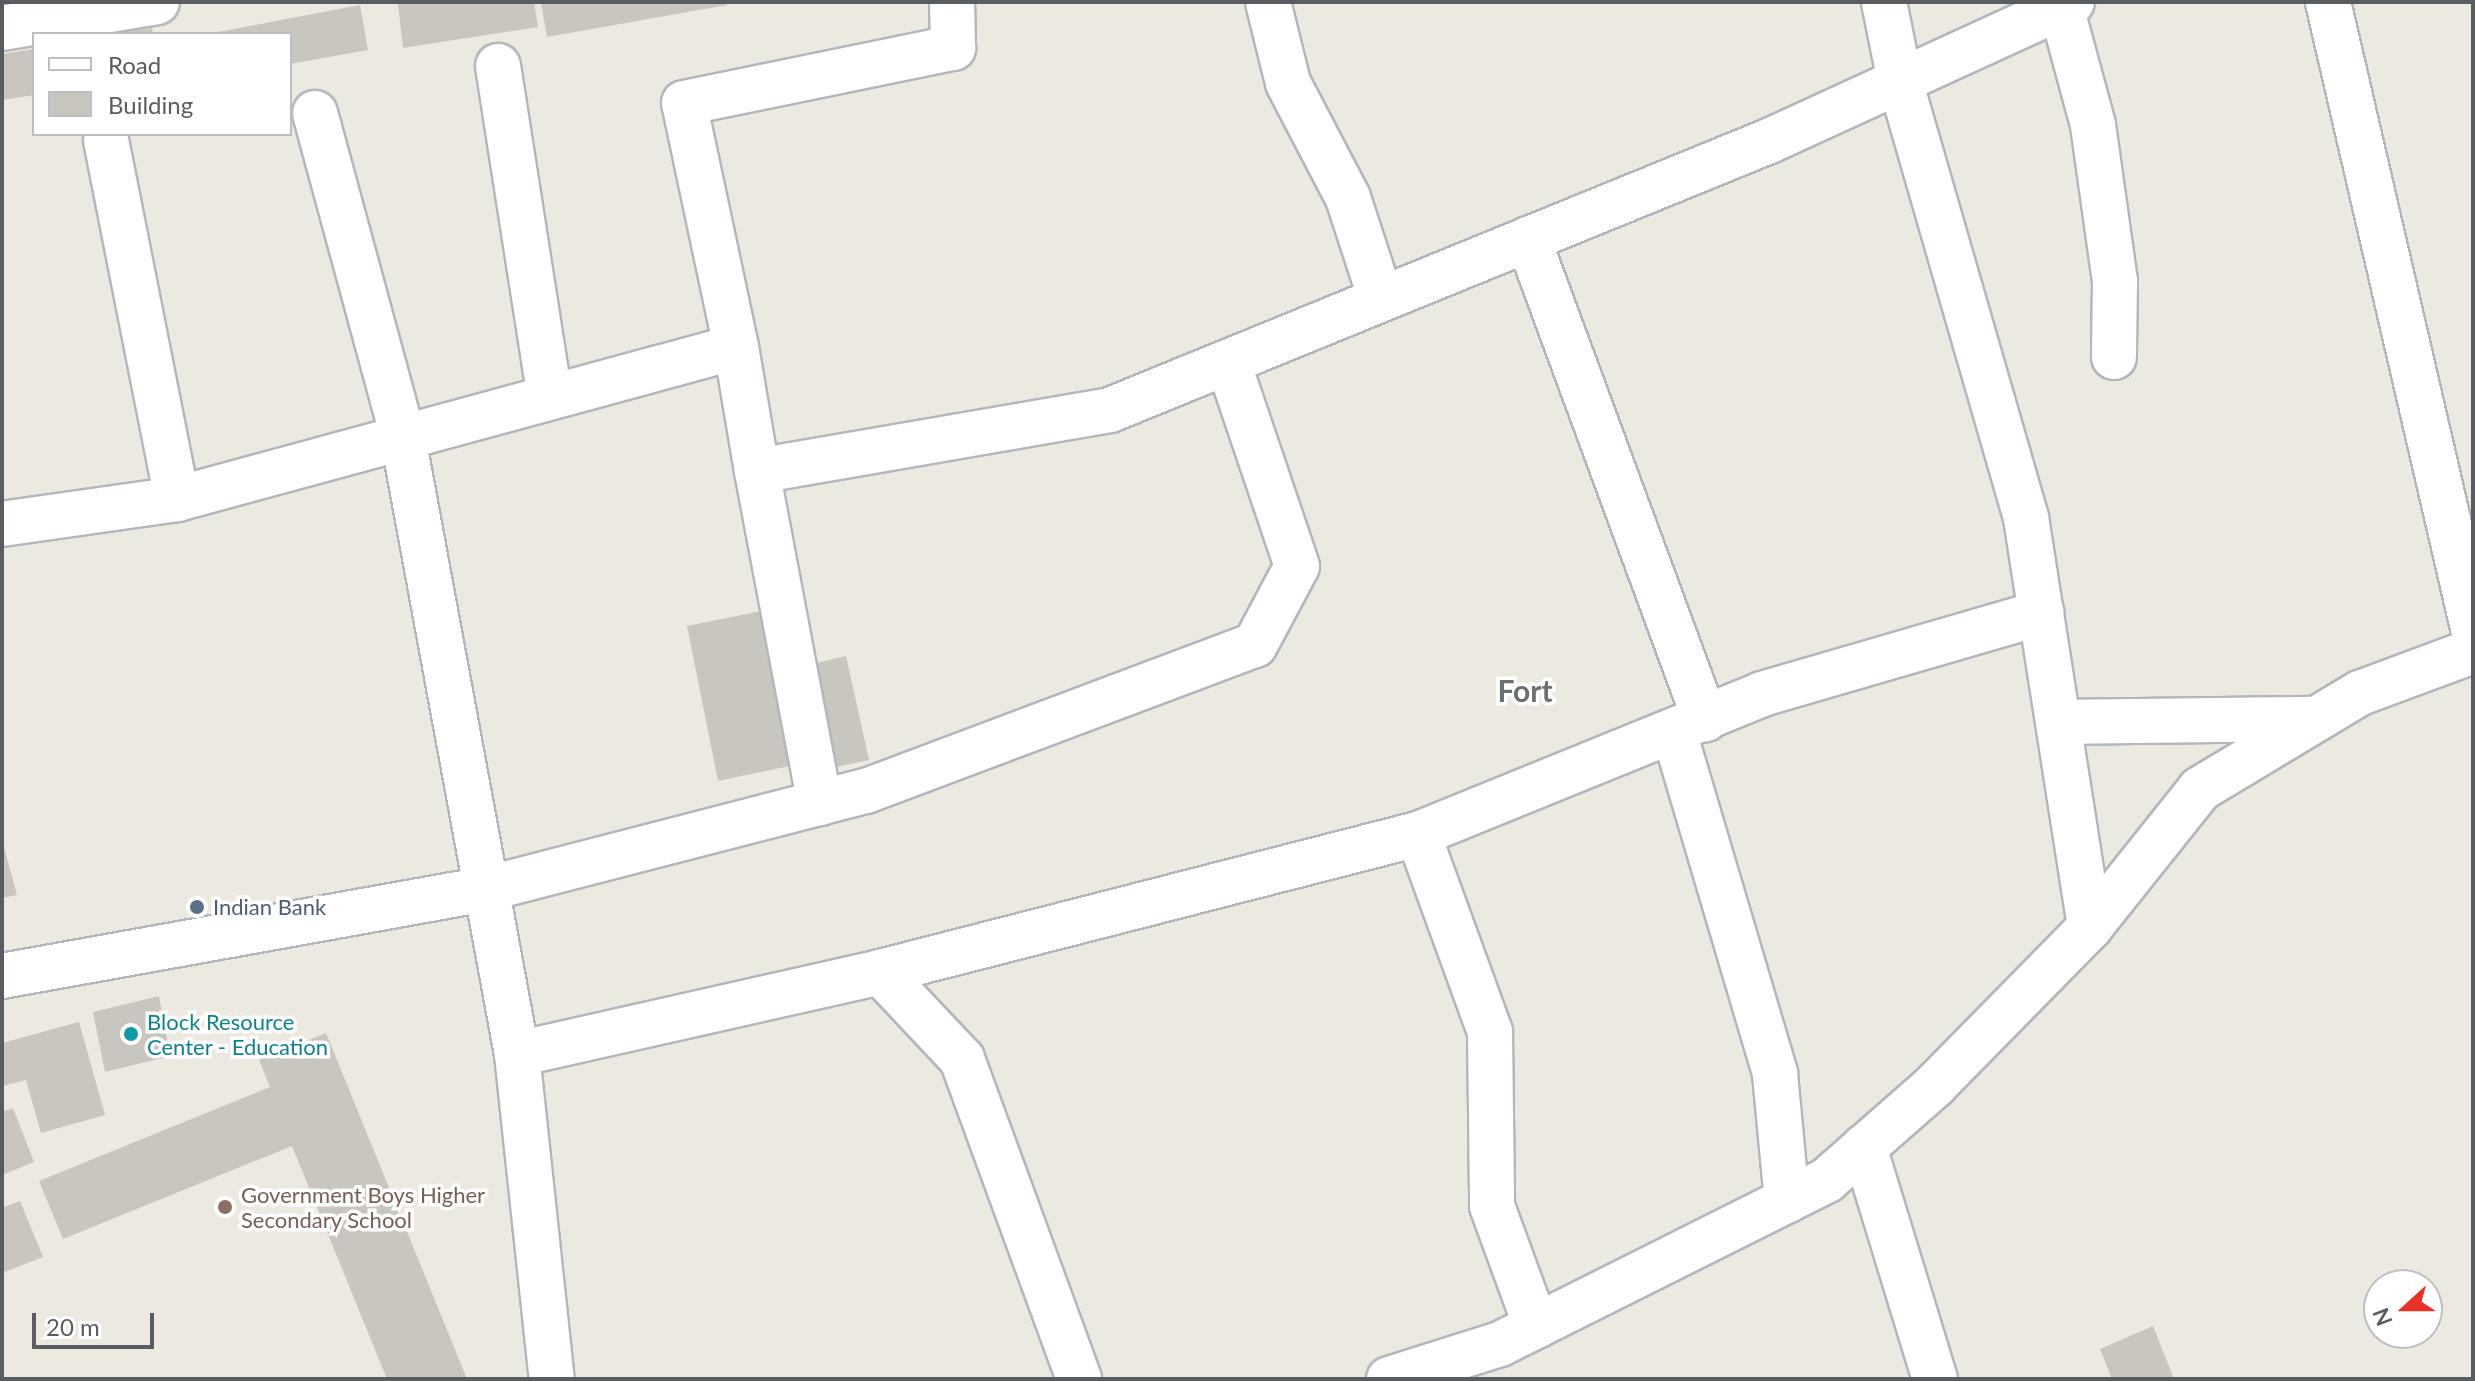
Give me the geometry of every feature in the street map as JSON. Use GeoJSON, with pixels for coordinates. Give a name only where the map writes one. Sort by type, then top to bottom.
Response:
{"type":"FeatureCollection","features":[{"type":"Feature","properties":{"kind":"street"},"geometry":{"type":"LineString","coordinates":[[2,28],[157,2]]}},
{"type":"Feature","properties":{"kind":"street"},"geometry":{"type":"LineString","coordinates":[[820,803],[736,347],[684,103],[953,48],[952,2]]}},
{"type":"Feature","properties":{"kind":"street"},"geometry":{"type":"LineString","coordinates":[[1268,2],[1288,83],[1348,198],[1381,299]]}},
{"type":"Feature","properties":{"kind":"street"},"geometry":{"type":"LineString","coordinates":[[1884,2],[1900,81],[2026,518],[2090,927]]}},
{"type":"Feature","properties":{"kind":"street"},"geometry":{"type":"LineString","coordinates":[[2328,2],[2473,628]]}},
{"type":"Feature","properties":{"kind":"street"},"geometry":{"type":"LineString","coordinates":[[757,471],[1110,410],[1528,239],[1900,81],[2066,5],[2093,125],[2115,281],[2114,357]]}},
{"type":"Feature","properties":{"kind":"street"},"geometry":{"type":"LineString","coordinates":[[498,66],[550,397]]}},
{"type":"Feature","properties":{"kind":"street"},"geometry":{"type":"LineString","coordinates":[[315,113],[403,438],[517,1054],[552,1379]]}},
{"type":"Feature","properties":{"kind":"street"},"geometry":{"type":"LineString","coordinates":[[106,140],[177,499]]}},
{"type":"Feature","properties":{"kind":"street"},"geometry":{"type":"LineString","coordinates":[[1528,239],[1690,725],[1775,1074],[1787,1200]]}},
{"type":"Feature","properties":{"kind":"street"},"geometry":{"type":"LineString","coordinates":[[2,524],[177,499],[736,347]]}},
{"type":"Feature","properties":{"kind":"street"},"geometry":{"type":"LineString","coordinates":[[2,976],[486,889],[866,791],[1255,645],[1297,566],[1228,362]]}},
{"type":"Feature","properties":{"kind":"street"},"geometry":{"type":"LineString","coordinates":[[517,1054],[880,972],[1418,834],[1762,694],[2041,613]]}},
{"type":"Feature","properties":{"kind":"street"},"geometry":{"type":"LineString","coordinates":[[1389,1379],[1500,1344],[1827,1180],[1935,1085],[2090,927],[2200,789],[2360,693],[2473,651]]}},
{"type":"Feature","properties":{"kind":"street"},"geometry":{"type":"LineString","coordinates":[[2058,722],[2317,719]]}},
{"type":"Feature","properties":{"kind":"street"},"geometry":{"type":"LineString","coordinates":[[1418,834],[1490,1032],[1492,1206],[1536,1326]]}},
{"type":"Feature","properties":{"kind":"street"},"geometry":{"type":"LineString","coordinates":[[880,972],[962,1059],[1079,1379]]}},
{"type":"Feature","properties":{"kind":"street"},"geometry":{"type":"LineString","coordinates":[[1864,1147],[1935,1379]]}},
{"type":"Feature","properties":{"kind":"building"},"geometry":{"type":"Polygon","coordinates":[[[534,2],[538,27],[403,48],[398,4],[534,2]]]}},
{"type":"Feature","properties":{"kind":"building"},"geometry":{"type":"Polygon","coordinates":[[[541,2],[726,2],[727,5],[547,37],[541,2]]]}},
{"type":"Feature","properties":{"kind":"building"},"geometry":{"type":"Polygon","coordinates":[[[360,5],[368,50],[292,64],[292,32],[218,32],[360,5]]]}},
{"type":"Feature","properties":{"kind":"building"},"geometry":{"type":"Polygon","coordinates":[[[152,28],[153,32],[125,32],[152,28]]]}},
{"type":"Feature","properties":{"kind":"building"},"geometry":{"type":"Polygon","coordinates":[[[32,49],[32,95],[2,100],[2,54],[32,49]]]}},
{"type":"Feature","properties":{"kind":"building"},"geometry":{"type":"Polygon","coordinates":[[[772,609],[804,763],[718,781],[687,626],[772,609]]]}},
{"type":"Feature","properties":{"kind":"building"},"geometry":{"type":"Polygon","coordinates":[[[846,656],[869,760],[823,770],[800,667],[846,656]]]}},
{"type":"Feature","properties":{"kind":"building"},"geometry":{"type":"Polygon","coordinates":[[[2,840],[17,895],[2,898],[2,840]]]}},
{"type":"Feature","properties":{"kind":"building","name":"Block Resource Center - Education"},"geometry":{"type":"Polygon","coordinates":[[[159,996],[170,1056],[105,1072],[93,1012],[159,996]]]}},
{"type":"Feature","properties":{"kind":"building"},"geometry":{"type":"Polygon","coordinates":[[[79,1022],[105,1115],[41,1133],[26,1080],[2,1086],[2,1043],[79,1022]]]}},
{"type":"Feature","properties":{"kind":"building"},"geometry":{"type":"Polygon","coordinates":[[[326,1033],[467,1379],[387,1379],[292,1146],[63,1239],[39,1181],[270,1087],[259,1060],[326,1033]]]}},
{"type":"Feature","properties":{"kind":"building"},"geometry":{"type":"Polygon","coordinates":[[[13,1108],[34,1162],[2,1175],[2,1112],[13,1108]]]}},
{"type":"Feature","properties":{"kind":"building"},"geometry":{"type":"Polygon","coordinates":[[[20,1201],[43,1257],[2,1273],[2,1208],[20,1201]]]}},
{"type":"Feature","properties":{"kind":"building"},"geometry":{"type":"Polygon","coordinates":[[[2153,1326],[2174,1379],[2112,1379],[2100,1349],[2153,1326]]]}},
{"type":"Feature","properties":{"kind":"place","name":"Indian Bank"},"geometry":{"type":"Point","coordinates":[197,907]}},
{"type":"Feature","properties":{"kind":"place","name":"Block Resource Center - Education"},"geometry":{"type":"Point","coordinates":[131,1034]}},
{"type":"Feature","properties":{"kind":"place","name":"Government Boys Higher Secondary School"},"geometry":{"type":"Point","coordinates":[225,1207]}},
{"type":"Feature","properties":{"kind":"district","name":"Fort"},"geometry":{"type":"Point","coordinates":[1525,690]}}]}
